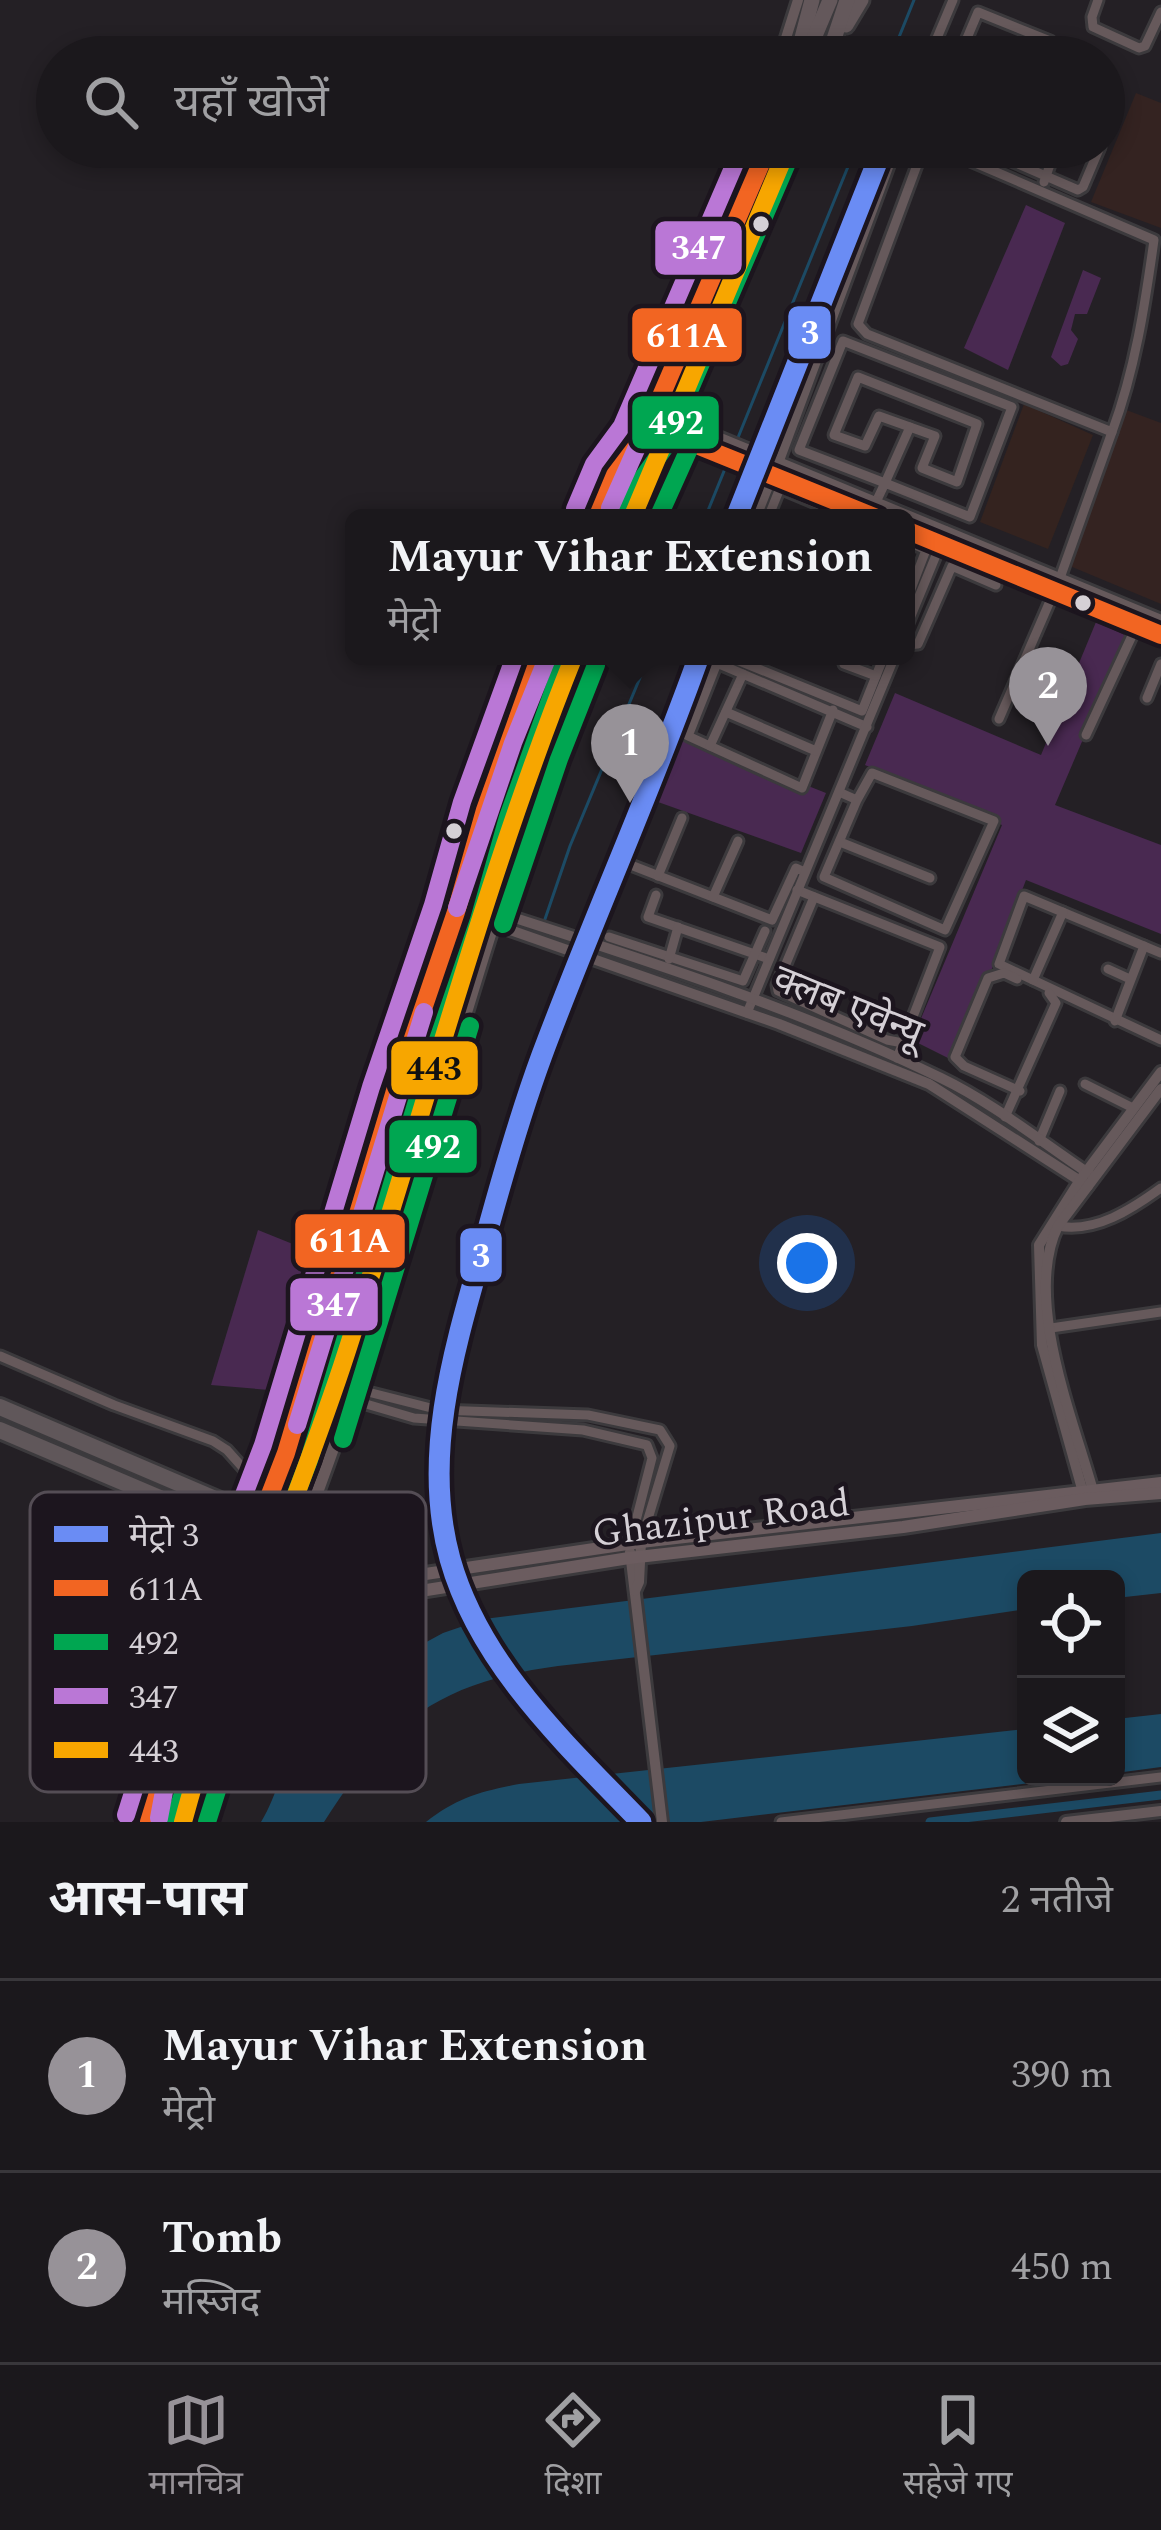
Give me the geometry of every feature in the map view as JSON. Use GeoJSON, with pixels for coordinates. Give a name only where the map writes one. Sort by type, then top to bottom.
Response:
{"type":"FeatureCollection","features":[{"type":"Feature","properties":{"kind":"highway"},"geometry":{"type":"LineString","coordinates":[[803,36],[812,0]]}},
{"type":"Feature","properties":{"kind":"highway"},"geometry":{"type":"LineString","coordinates":[[815,36],[830,0]]}},
{"type":"Feature","properties":{"kind":"highway"},"geometry":{"type":"LineString","coordinates":[[835,36],[847,0]]}},
{"type":"Feature","properties":{"kind":"highway"},"geometry":{"type":"LineString","coordinates":[[840,36],[861,0]]}},
{"type":"Feature","properties":{"kind":"highway"},"geometry":{"type":"LineString","coordinates":[[624,509],[643,438],[759,168]]}},
{"type":"Feature","properties":{"kind":"highway"},"geometry":{"type":"LineString","coordinates":[[626,509],[665,444],[779,168]]}},
{"type":"Feature","properties":{"kind":"highway"},"geometry":{"type":"LineString","coordinates":[[282,1492],[328,1364],[494,821],[555,665]]}},
{"type":"Feature","properties":{"kind":"highway"},"geometry":{"type":"LineString","coordinates":[[296,1492],[341,1368],[481,912],[570,665]]}},
{"type":"Feature","properties":{"kind":"highway"},"geometry":{"type":"LineString","coordinates":[[0,1406],[203,1492]]}},
{"type":"Feature","properties":{"kind":"highway"},"geometry":{"type":"LineString","coordinates":[[0,1430],[147,1492]]}},
{"type":"Feature","properties":{"kind":"highway"},"geometry":{"type":"LineString","coordinates":[[164,1822],[175,1792]]}},
{"type":"Feature","properties":{"kind":"highway"},"geometry":{"type":"LineString","coordinates":[[183,1822],[191,1792]]}},
{"type":"Feature","properties":{"kind":"main road"},"geometry":{"type":"LineString","coordinates":[[601,509],[615,475],[643,438]]}},
{"type":"Feature","properties":{"kind":"main road"},"geometry":{"type":"LineString","coordinates":[[651,509],[665,444]]}},
{"type":"Feature","properties":{"kind":"main road"},"geometry":{"type":"LineString","coordinates":[[267,1492],[293,1432],[388,1091],[457,906],[484,811],[537,665]]}},
{"type":"Feature","properties":{"kind":"main road"},"geometry":{"type":"LineString","coordinates":[[317,1492],[495,918],[587,665]]}},
{"type":"Feature","properties":{"kind":"main road"},"geometry":{"type":"LineString","coordinates":[[484,811],[503,834],[527,823]]}},
{"type":"Feature","properties":{"kind":"main road","name":"Ghazipur Road"},"geometry":{"type":"LineString","coordinates":[[426,1575],[903,1527],[1161,1483]]}},
{"type":"Feature","properties":{"kind":"main road","name":"Ghazipur Road"},"geometry":{"type":"LineString","coordinates":[[1089,1494],[1161,1493]]}},
{"type":"Feature","properties":{"kind":"main road","name":"Ghazipur Road"},"geometry":{"type":"LineString","coordinates":[[426,1590],[634,1556]]}},
{"type":"Feature","properties":{"kind":"main road"},"geometry":{"type":"LineString","coordinates":[[148,1822],[158,1792]]}},
{"type":"Feature","properties":{"kind":"main road"},"geometry":{"type":"LineString","coordinates":[[200,1822],[209,1792]]}},
{"type":"Feature","properties":{"kind":"street"},"geometry":{"type":"LineString","coordinates":[[787,36],[798,0]]}},
{"type":"Feature","properties":{"kind":"street"},"geometry":{"type":"LineString","coordinates":[[938,36],[953,0]]}},
{"type":"Feature","properties":{"kind":"street"},"geometry":{"type":"LineString","coordinates":[[1098,0],[1093,27],[1113,36]]}},
{"type":"Feature","properties":{"kind":"street"},"geometry":{"type":"LineString","coordinates":[[968,36],[978,12],[1037,36]]}},
{"type":"Feature","properties":{"kind":"street"},"geometry":{"type":"LineString","coordinates":[[1125,42],[1145,46],[1161,12]]}},
{"type":"Feature","properties":{"kind":"street"},"geometry":{"type":"LineString","coordinates":[[580,509],[735,168]]}},
{"type":"Feature","properties":{"kind":"street"},"geometry":{"type":"LineString","coordinates":[[779,462],[888,168]]}},
{"type":"Feature","properties":{"kind":"street"},"geometry":{"type":"LineString","coordinates":[[918,168],[858,324],[867,334],[1112,432]]}},
{"type":"Feature","properties":{"kind":"street"},"geometry":{"type":"LineString","coordinates":[[982,168],[1154,240],[1124,402],[999,719]]}},
{"type":"Feature","properties":{"kind":"street"},"geometry":{"type":"LineString","coordinates":[[1026,168],[1081,189],[1090,168]]}},
{"type":"Feature","properties":{"kind":"street"},"geometry":{"type":"LineString","coordinates":[[1040,193],[1049,168]]}},
{"type":"Feature","properties":{"kind":"street"},"geometry":{"type":"LineString","coordinates":[[843,341],[1012,407],[970,517],[885,483],[799,450],[843,341]]}},
{"type":"Feature","properties":{"kind":"street"},"geometry":{"type":"LineString","coordinates":[[858,377],[977,424],[957,482],[922,468],[935,436],[910,428],[879,416],[865,446],[834,435],[858,377]]}},
{"type":"Feature","properties":{"kind":"street"},"geometry":{"type":"LineString","coordinates":[[686,395],[699,425],[718,437],[893,509]]}},
{"type":"Feature","properties":{"kind":"street"},"geometry":{"type":"LineString","coordinates":[[876,502],[910,428]]}},
{"type":"Feature","properties":{"kind":"street"},"geometry":{"type":"LineString","coordinates":[[665,444],[711,450],[855,509]]}},
{"type":"Feature","properties":{"kind":"street"},"geometry":{"type":"LineString","coordinates":[[760,509],[773,476]]}},
{"type":"Feature","properties":{"kind":"street"},"geometry":{"type":"LineString","coordinates":[[772,509],[780,488],[830,509]]}},
{"type":"Feature","properties":{"kind":"street"},"geometry":{"type":"LineString","coordinates":[[915,518],[1161,635]]}},
{"type":"Feature","properties":{"kind":"street"},"geometry":{"type":"LineString","coordinates":[[915,585],[946,531]]}},
{"type":"Feature","properties":{"kind":"street"},"geometry":{"type":"LineString","coordinates":[[915,536],[934,549]]}},
{"type":"Feature","properties":{"kind":"street"},"geometry":{"type":"LineString","coordinates":[[915,544],[1161,620]]}},
{"type":"Feature","properties":{"kind":"street"},"geometry":{"type":"LineString","coordinates":[[915,603],[934,549]]}},
{"type":"Feature","properties":{"kind":"street"},"geometry":{"type":"LineString","coordinates":[[915,644],[952,566],[996,585]]}},
{"type":"Feature","properties":{"kind":"street"},"geometry":{"type":"LineString","coordinates":[[1086,735],[1137,625]]}},
{"type":"Feature","properties":{"kind":"street"},"geometry":{"type":"LineString","coordinates":[[1147,698],[1161,664]]}},
{"type":"Feature","properties":{"kind":"street"},"geometry":{"type":"LineString","coordinates":[[259,1492],[344,1198],[388,1091],[458,842],[519,665]]}},
{"type":"Feature","properties":{"kind":"street"},"geometry":{"type":"LineString","coordinates":[[590,944],[698,665]]}},
{"type":"Feature","properties":{"kind":"street"},"geometry":{"type":"LineString","coordinates":[[716,665],[688,736],[802,788],[833,710]]}},
{"type":"Feature","properties":{"kind":"street"},"geometry":{"type":"LineString","coordinates":[[722,665],[867,728]]}},
{"type":"Feature","properties":{"kind":"street"},"geometry":{"type":"LineString","coordinates":[[749,665],[862,711],[870,707],[891,665]]}},
{"type":"Feature","properties":{"kind":"street"},"geometry":{"type":"LineString","coordinates":[[847,665],[876,676]]}},
{"type":"Feature","properties":{"kind":"street"},"geometry":{"type":"LineString","coordinates":[[747,1013],[867,728],[880,665]]}},
{"type":"Feature","properties":{"kind":"street"},"geometry":{"type":"LineString","coordinates":[[710,746],[743,674]]}},
{"type":"Feature","properties":{"kind":"street"},"geometry":{"type":"LineString","coordinates":[[726,712],[815,751]]}},
{"type":"Feature","properties":{"kind":"street"},"geometry":{"type":"LineString","coordinates":[[872,772],[994,821],[945,931],[824,877],[857,800],[872,772]]}},
{"type":"Feature","properties":{"kind":"street"},"geometry":{"type":"LineString","coordinates":[[839,792],[857,800]]}},
{"type":"Feature","properties":{"kind":"street"},"geometry":{"type":"LineString","coordinates":[[658,876],[682,818]]}},
{"type":"Feature","properties":{"kind":"street"},"geometry":{"type":"LineString","coordinates":[[713,897],[738,841]]}},
{"type":"Feature","properties":{"kind":"street"},"geometry":{"type":"LineString","coordinates":[[840,842],[930,878]]}},
{"type":"Feature","properties":{"kind":"street"},"geometry":{"type":"LineString","coordinates":[[623,862],[772,920],[796,868],[805,872]]}},
{"type":"Feature","properties":{"kind":"street"},"geometry":{"type":"LineString","coordinates":[[797,890],[940,947],[897,1058]]}},
{"type":"Feature","properties":{"kind":"street"},"geometry":{"type":"LineString","coordinates":[[656,895],[648,917],[678,927],[669,959]]}},
{"type":"Feature","properties":{"kind":"street"},"geometry":{"type":"LineString","coordinates":[[814,897],[778,991],[903,1043]]}},
{"type":"Feature","properties":{"kind":"street"},"geometry":{"type":"LineString","coordinates":[[1161,953],[1022,897],[999,964],[1161,1040]]}},
{"type":"Feature","properties":{"kind":"street"},"geometry":{"type":"LineString","coordinates":[[457,906],[557,939]]}},
{"type":"Feature","properties":{"kind":"street"},"geometry":{"type":"LineString","coordinates":[[1033,980],[1063,912]]}},
{"type":"Feature","properties":{"kind":"street","name":"क्लब एवेन्यू"},"geometry":{"type":"LineString","coordinates":[[609,937],[743,981],[756,955],[678,927]]}},
{"type":"Feature","properties":{"kind":"street"},"geometry":{"type":"LineString","coordinates":[[766,931],[756,955],[769,959]]}},
{"type":"Feature","properties":{"kind":"street","name":"क्लब एवेन्यू"},"geometry":{"type":"LineString","coordinates":[[557,939],[590,944],[752,1000],[946,1080],[1005,1117],[1087,1179]]}},
{"type":"Feature","properties":{"kind":"street","name":"क्लब एवेन्यू"},"geometry":{"type":"LineString","coordinates":[[557,939],[939,1089],[1087,1179]]}},
{"type":"Feature","properties":{"kind":"street"},"geometry":{"type":"LineString","coordinates":[[1115,1021],[1144,946]]}},
{"type":"Feature","properties":{"kind":"street"},"geometry":{"type":"LineString","coordinates":[[1108,969],[1130,979]]}},
{"type":"Feature","properties":{"kind":"street"},"geometry":{"type":"LineString","coordinates":[[1005,1117],[1020,1091],[1056,1004],[1051,994],[999,973],[985,983],[955,1057],[964,1066],[1020,1091]]}},
{"type":"Feature","properties":{"kind":"street"},"geometry":{"type":"LineString","coordinates":[[1089,1494],[1051,1328],[1048,1247],[1087,1179],[1161,1072]]}},
{"type":"Feature","properties":{"kind":"street"},"geometry":{"type":"LineString","coordinates":[[1085,1084],[1133,1108]]}},
{"type":"Feature","properties":{"kind":"street"},"geometry":{"type":"LineString","coordinates":[[1089,1494],[1042,1345],[1039,1245],[1161,1089]]}},
{"type":"Feature","properties":{"kind":"street"},"geometry":{"type":"LineString","coordinates":[[1039,1141],[1060,1091]]}},
{"type":"Feature","properties":{"kind":"street"},"geometry":{"type":"LineString","coordinates":[[1058,1226],[1112,1219],[1161,1188]]}},
{"type":"Feature","properties":{"kind":"street"},"geometry":{"type":"LineString","coordinates":[[1051,1328],[1161,1312]]}},
{"type":"Feature","properties":{"kind":"street"},"geometry":{"type":"LineString","coordinates":[[0,1356],[113,1405],[213,1441],[260,1486]]}},
{"type":"Feature","properties":{"kind":"street"},"geometry":{"type":"LineString","coordinates":[[350,1393],[439,1410],[604,1418],[656,1428],[670,1446],[634,1556]]}},
{"type":"Feature","properties":{"kind":"street"},"geometry":{"type":"LineString","coordinates":[[350,1393],[414,1418],[583,1430],[635,1440],[652,1451]]}},
{"type":"Feature","properties":{"kind":"street"},"geometry":{"type":"LineString","coordinates":[[662,1822],[634,1556],[652,1451],[667,1438]]}},
{"type":"Feature","properties":{"kind":"street"},"geometry":{"type":"LineString","coordinates":[[781,1822],[1161,1777]]}},
{"type":"Feature","properties":{"kind":"street"},"geometry":{"type":"LineString","coordinates":[[1066,1822],[1161,1810]]}},
{"type":"Feature","properties":{"kind":"shaded area"},"geometry":{"type":"Polygon","coordinates":[[[1136,93],[1161,103],[1161,228],[1091,202],[1105,168],[1125,168],[1125,120],[1136,93]]]}},
{"type":"Feature","properties":{"kind":"shaded area"},"geometry":{"type":"Polygon","coordinates":[[[1026,205],[1065,223],[1008,370],[964,348],[1026,205]]]}},
{"type":"Feature","properties":{"kind":"shaded area"},"geometry":{"type":"Polygon","coordinates":[[[1083,270],[1101,278],[1087,314],[1075,314],[1071,330],[1078,339],[1068,364],[1061,366],[1051,357],[1083,270]]]}},
{"type":"Feature","properties":{"kind":"shaded area"},"geometry":{"type":"Polygon","coordinates":[[[1024,404],[1093,435],[1048,549],[980,522],[1024,404]]]}},
{"type":"Feature","properties":{"kind":"shaded area"},"geometry":{"type":"Polygon","coordinates":[[[1121,408],[1161,423],[1161,604],[1065,564],[1121,408]]]}},
{"type":"Feature","properties":{"kind":"shaded area"},"geometry":{"type":"Polygon","coordinates":[[[1096,622],[1127,636],[1055,805],[1161,845],[1161,934],[1026,880],[956,1062],[912,1040],[1002,825],[865,765],[895,693],[1041,755],[1096,622]]]}},
{"type":"Feature","properties":{"kind":"shaded area"},"geometry":{"type":"Polygon","coordinates":[[[682,736],[826,793],[801,853],[658,802],[682,736]]]}},
{"type":"Feature","properties":{"kind":"shaded area"},"geometry":{"type":"Polygon","coordinates":[[[258,1230],[325,1257],[281,1391],[211,1385],[258,1230]]]}},
{"type":"Feature","properties":{"kind":"water"},"geometry":{"type":"Polygon","coordinates":[[[1161,1533],[1161,1593],[1125,1597],[1125,1570],[1017,1570],[1017,1610],[558,1666],[480,1683],[426,1709],[426,1642],[484,1619],[1161,1533]]]}},
{"type":"Feature","properties":{"kind":"water"},"geometry":{"type":"Polygon","coordinates":[[[1161,1714],[1161,1767],[1125,1772],[1125,1718],[1161,1714]]]}},
{"type":"Feature","properties":{"kind":"water"},"geometry":{"type":"Polygon","coordinates":[[[1017,1730],[1017,1785],[701,1822],[426,1822],[470,1797],[519,1784],[1017,1730]]]}},
{"type":"Feature","properties":{"kind":"water"},"geometry":{"type":"Polygon","coordinates":[[[275,1792],[344,1792],[324,1822],[261,1822],[275,1792]]]}},
{"type":"Feature","properties":{"kind":"waterway"},"geometry":{"type":"LineString","coordinates":[[899,36],[914,0]]}},
{"type":"Feature","properties":{"kind":"waterway"},"geometry":{"type":"LineString","coordinates":[[737,440],[847,168]]}},
{"type":"Feature","properties":{"kind":"waterway"},"geometry":{"type":"LineString","coordinates":[[709,509],[733,449]]}},
{"type":"Feature","properties":{"kind":"waterway"},"geometry":{"type":"LineString","coordinates":[[544,922],[570,846],[645,665]]}},
{"type":"Feature","properties":{"kind":"waterway"},"geometry":{"type":"LineString","coordinates":[[930,1822],[1161,1795]]}},
{"type":"Feature","properties":{"kind":"metro line","name":"3"},"geometry":{"type":"LineString","coordinates":[[740,509],[875,168]]}},
{"type":"Feature","properties":{"kind":"metro line","name":"3"},"geometry":{"type":"LineString","coordinates":[[641,1822],[529,1702],[482,1634],[450,1559],[442,1521],[440,1444],[460,1330],[525,1104],[696,665]]}},
{"type":"Feature","properties":{"kind":"transit line","name":"347"},"geometry":{"type":"LineString","coordinates":[[575,509],[594,464],[622,426],[733,168]]}},
{"type":"Feature","properties":{"kind":"transit line","name":"611A"},"geometry":{"type":"LineString","coordinates":[[601,509],[615,475],[643,438],[759,168]]}},
{"type":"Feature","properties":{"kind":"transit line","name":"443"},"geometry":{"type":"LineString","coordinates":[[636,509],[779,168]]}},
{"type":"Feature","properties":{"kind":"transit line","name":"492"},"geometry":{"type":"LineString","coordinates":[[627,509],[636,487],[665,447],[785,168]]}},
{"type":"Feature","properties":{"kind":"transit line","name":"347"},"geometry":{"type":"LineString","coordinates":[[610,508],[654,409]]}},
{"type":"Feature","properties":{"kind":"transit line","name":"492"},"geometry":{"type":"LineString","coordinates":[[662,509],[698,429]]}},
{"type":"Feature","properties":{"kind":"transit line","name":"611A"},"geometry":{"type":"LineString","coordinates":[[667,440],[699,446],[855,509]]}},
{"type":"Feature","properties":{"kind":"transit line","name":"611A"},"geometry":{"type":"LineString","coordinates":[[915,534],[1161,635]]}},
{"type":"Feature","properties":{"kind":"transit line","name":"347"},"geometry":{"type":"LineString","coordinates":[[245,1492],[462,802],[512,665]]}},
{"type":"Feature","properties":{"kind":"transit line","name":"611A"},"geometry":{"type":"LineString","coordinates":[[271,1492],[485,810],[537,665]]}},
{"type":"Feature","properties":{"kind":"transit line","name":"347"},"geometry":{"type":"LineString","coordinates":[[457,908],[544,665]]}},
{"type":"Feature","properties":{"kind":"transit line","name":"492"},"geometry":{"type":"LineString","coordinates":[[297,1492],[508,817],[563,665]]}},
{"type":"Feature","properties":{"kind":"transit line","name":"443"},"geometry":{"type":"LineString","coordinates":[[297,1492],[342,1366],[509,831],[571,665]]}},
{"type":"Feature","properties":{"kind":"transit line","name":"492"},"geometry":{"type":"LineString","coordinates":[[503,924],[596,665]]}},
{"type":"Feature","properties":{"kind":"transit line","name":"347"},"geometry":{"type":"LineString","coordinates":[[297,1425],[424,1012]]}},
{"type":"Feature","properties":{"kind":"transit line","name":"492"},"geometry":{"type":"LineString","coordinates":[[343,1439],[470,1026]]}},
{"type":"Feature","properties":{"kind":"transit line","name":"347"},"geometry":{"type":"LineString","coordinates":[[126,1815],[133,1792]]}},
{"type":"Feature","properties":{"kind":"transit line","name":"611A"},"geometry":{"type":"LineString","coordinates":[[149,1822],[158,1792]]}},
{"type":"Feature","properties":{"kind":"transit line","name":"347"},"geometry":{"type":"LineString","coordinates":[[159,1818],[164,1792]]}},
{"type":"Feature","properties":{"kind":"transit line","name":"492"},"geometry":{"type":"LineString","coordinates":[[174,1822],[184,1792]]}},
{"type":"Feature","properties":{"kind":"transit line","name":"443"},"geometry":{"type":"LineString","coordinates":[[183,1822],[192,1792]]}},
{"type":"Feature","properties":{"kind":"transit line","name":"492"},"geometry":{"type":"LineString","coordinates":[[207,1822],[217,1792]]}},
{"type":"Feature","properties":{"kind":"place","name":"Tomb"},"geometry":{"type":"Point","coordinates":[1048,746]}},
{"type":"Feature","properties":{"kind":"place","name":"Mayur Vihar Extension"},"geometry":{"type":"Point","coordinates":[630,803]}}]}
